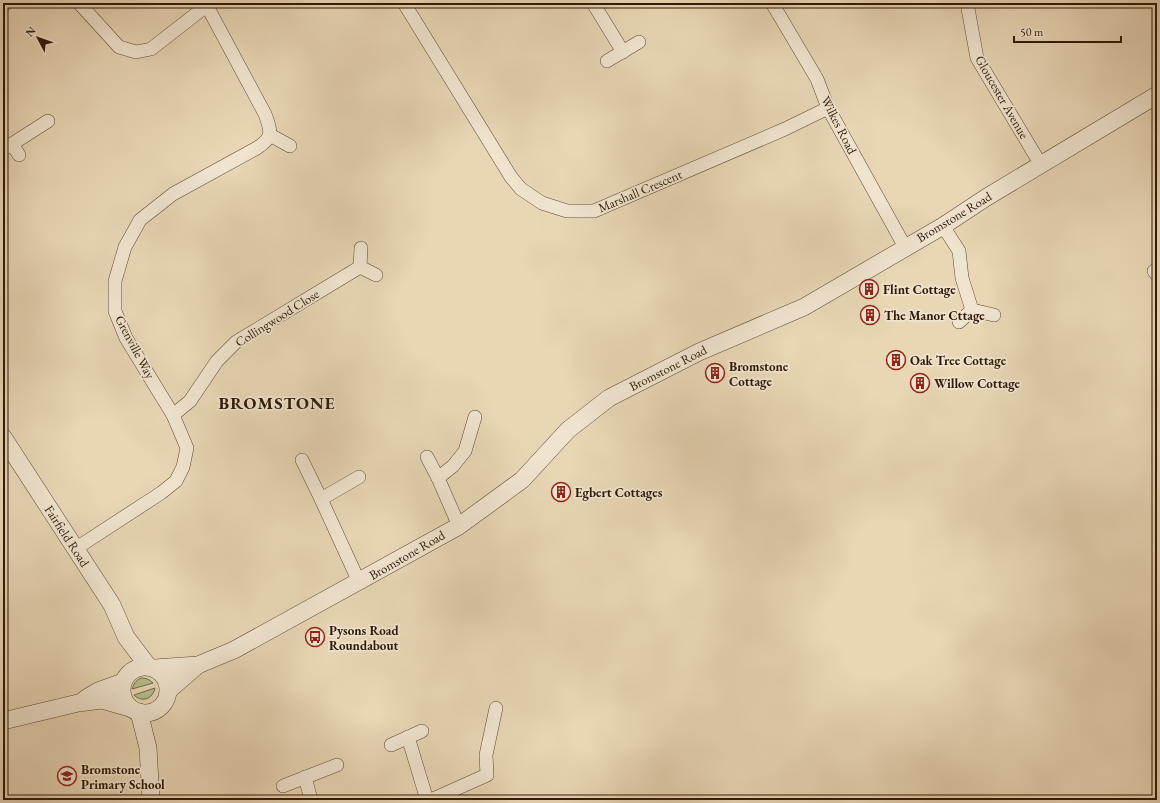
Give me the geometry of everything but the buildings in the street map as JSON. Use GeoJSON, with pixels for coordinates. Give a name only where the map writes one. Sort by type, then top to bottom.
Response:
{"type":"FeatureCollection","features":[{"type":"Feature","properties":{"kind":"street"},"geometry":{"type":"LineString","coordinates":[[3,6],[6,3]]}},
{"type":"Feature","properties":{"kind":"street"},"geometry":{"type":"LineString","coordinates":[[79,3],[119,46],[136,52],[151,49],[209,4],[265,114],[270,135],[290,146]]}},
{"type":"Feature","properties":{"kind":"street","name":"Marshall Crescent"},"geometry":{"type":"LineString","coordinates":[[404,3],[511,177],[521,189],[542,203],[567,211],[594,211],[785,129],[828,108]]}},
{"type":"Feature","properties":{"kind":"street"},"geometry":{"type":"LineString","coordinates":[[593,3],[624,52]]}},
{"type":"Feature","properties":{"kind":"street","name":"Wilkes Road"},"geometry":{"type":"LineString","coordinates":[[772,3],[817,79],[828,108],[905,247]]}},
{"type":"Feature","properties":{"kind":"street","name":"Gloucester Avenue"},"geometry":{"type":"LineString","coordinates":[[967,3],[977,58],[1041,165]]}},
{"type":"Feature","properties":{"kind":"street"},"geometry":{"type":"LineString","coordinates":[[607,61],[639,42]]}},
{"type":"Feature","properties":{"kind":"street","name":"Bromstone Road"},"geometry":{"type":"LineString","coordinates":[[169,690],[198,665],[234,650],[459,526],[522,480],[568,430],[609,398],[699,352],[804,306],[943,226],[1157,95]]}},
{"type":"Feature","properties":{"kind":"street"},"geometry":{"type":"LineString","coordinates":[[11,149],[48,121]]}},
{"type":"Feature","properties":{"kind":"street","name":"Grenville Way"},"geometry":{"type":"LineString","coordinates":[[75,549],[161,493],[176,481],[184,467],[187,448],[173,415],[126,338],[115,311],[115,281],[125,246],[140,220],[173,194],[257,148],[265,143],[270,135]]}},
{"type":"Feature","properties":{"kind":"street"},"geometry":{"type":"LineString","coordinates":[[943,226],[959,251],[962,278],[972,310]]}},
{"type":"Feature","properties":{"kind":"street"},"geometry":{"type":"LineString","coordinates":[[361,248],[360,267],[376,275]]}},
{"type":"Feature","properties":{"kind":"street","name":"Collingwood Close"},"geometry":{"type":"LineString","coordinates":[[173,415],[190,401],[217,361],[236,342],[360,267]]}},
{"type":"Feature","properties":{"kind":"street"},"geometry":{"type":"LineString","coordinates":[[972,310],[994,315]]}},
{"type":"Feature","properties":{"kind":"street"},"geometry":{"type":"LineString","coordinates":[[959,322],[972,310]]}},
{"type":"Feature","properties":{"kind":"street"},"geometry":{"type":"LineString","coordinates":[[438,478],[453,466],[465,451],[475,417]]}},
{"type":"Feature","properties":{"kind":"street","name":"Fairfield Road"},"geometry":{"type":"LineString","coordinates":[[3,437],[112,605],[126,637],[152,667]]}},
{"type":"Feature","properties":{"kind":"street"},"geometry":{"type":"LineString","coordinates":[[427,457],[459,526]]}},
{"type":"Feature","properties":{"kind":"street"},"geometry":{"type":"LineString","coordinates":[[302,460],[359,582]]}},
{"type":"Feature","properties":{"kind":"street"},"geometry":{"type":"LineString","coordinates":[[321,499],[360,477]]}},
{"type":"Feature","properties":{"kind":"street","name":"Fairfield Road"},"geometry":{"type":"LineString","coordinates":[[125,678],[126,637]]}},
{"type":"Feature","properties":{"kind":"street","name":"Bromstone Road"},"geometry":{"type":"LineString","coordinates":[[152,667],[198,665]]}},
{"type":"Feature","properties":{"kind":"street"},"geometry":{"type":"LineString","coordinates":[[3,721],[78,703],[102,700],[146,713],[153,712],[164,704],[168,697],[169,690],[164,676],[152,667],[140,667],[133,670],[125,678],[98,691],[78,703]]}},
{"type":"Feature","properties":{"kind":"street"},"geometry":{"type":"LineString","coordinates":[[125,678],[122,695],[124,700],[135,710],[148,748],[151,800]]}},
{"type":"Feature","properties":{"kind":"street"},"geometry":{"type":"LineString","coordinates":[[148,748],[159,708]]}},
{"type":"Feature","properties":{"kind":"street"},"geometry":{"type":"LineString","coordinates":[[431,800],[487,776],[486,754],[496,708]]}},
{"type":"Feature","properties":{"kind":"street"},"geometry":{"type":"LineString","coordinates":[[391,745],[422,731]]}},
{"type":"Feature","properties":{"kind":"street"},"geometry":{"type":"LineString","coordinates":[[408,737],[427,800]]}},
{"type":"Feature","properties":{"kind":"street"},"geometry":{"type":"LineString","coordinates":[[282,786],[337,765]]}},
{"type":"Feature","properties":{"kind":"street"},"geometry":{"type":"LineString","coordinates":[[305,777],[311,800]]}},
{"type":"Feature","properties":{"kind":"green space"},"geometry":{"type":"Polygon","coordinates":[[[141,678],[147,679],[153,683],[132,689],[137,680],[141,678]]]}},
{"type":"Feature","properties":{"kind":"green space"},"geometry":{"type":"Polygon","coordinates":[[[155,688],[152,695],[147,699],[140,699],[134,695],[155,688]]]}},
{"type":"Feature","properties":{"kind":"place","name":"Flint Cottage"},"geometry":{"type":"Point","coordinates":[869,289]}},
{"type":"Feature","properties":{"kind":"place","name":"The Manor Cttage"},"geometry":{"type":"Point","coordinates":[870,315]}},
{"type":"Feature","properties":{"kind":"place","name":"Oak Tree Cottage"},"geometry":{"type":"Point","coordinates":[896,360]}},
{"type":"Feature","properties":{"kind":"place","name":"Bromstone Cottage"},"geometry":{"type":"Point","coordinates":[715,373]}},
{"type":"Feature","properties":{"kind":"place","name":"Willow Cottage"},"geometry":{"type":"Point","coordinates":[920,383]}},
{"type":"Feature","properties":{"kind":"place","name":"Egbert Cottages"},"geometry":{"type":"Point","coordinates":[561,492]}},
{"type":"Feature","properties":{"kind":"place","name":"Pysons Road Roundabout"},"geometry":{"type":"Point","coordinates":[315,637]}},
{"type":"Feature","properties":{"kind":"place","name":"Bromstone Primary School"},"geometry":{"type":"Point","coordinates":[67,776]}},
{"type":"Feature","properties":{"kind":"district","name":"BROMSTONE"},"geometry":{"type":"Point","coordinates":[277,403]}}]}
